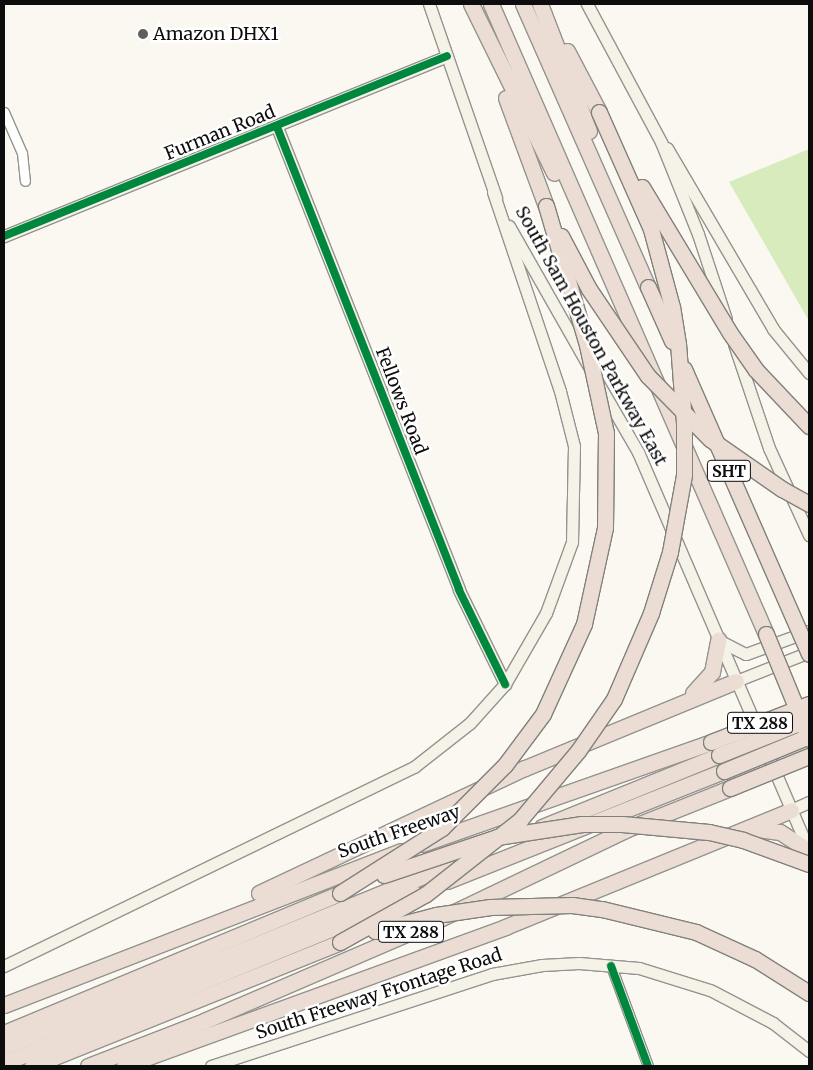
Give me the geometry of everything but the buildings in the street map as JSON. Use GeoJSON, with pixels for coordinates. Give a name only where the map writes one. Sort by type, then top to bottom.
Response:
{"type":"FeatureCollection","features":[{"type":"Feature","properties":{"kind":"highway"},"geometry":{"type":"LineString","coordinates":[[340,893],[442,828],[505,765],[543,714],[584,624],[606,528],[606,433],[587,345],[546,206],[470,4]]}},
{"type":"Feature","properties":{"kind":"highway"},"geometry":{"type":"LineString","coordinates":[[470,4],[522,110],[614,287]]}},
{"type":"Feature","properties":{"kind":"highway","name":"SHT"},"geometry":{"type":"LineString","coordinates":[[491,4],[809,736]]}},
{"type":"Feature","properties":{"kind":"highway","name":"SHT"},"geometry":{"type":"LineString","coordinates":[[523,4],[809,653]]}},
{"type":"Feature","properties":{"kind":"highway"},"geometry":{"type":"LineString","coordinates":[[540,4],[648,287]]}},
{"type":"Feature","properties":{"kind":"highway"},"geometry":{"type":"LineString","coordinates":[[32,1066],[212,996],[340,942],[426,894],[520,820],[578,751],[614,699],[652,613],[670,552],[684,475],[684,423],[678,344],[672,307],[651,230],[598,112],[544,4]]}},
{"type":"Feature","properties":{"kind":"highway"},"geometry":{"type":"LineString","coordinates":[[598,112],[709,303],[756,370],[809,426]]}},
{"type":"Feature","properties":{"kind":"highway"},"geometry":{"type":"LineString","coordinates":[[546,206],[589,289],[648,376],[710,439],[782,489],[809,504]]}},
{"type":"Feature","properties":{"kind":"highway"},"geometry":{"type":"LineString","coordinates":[[681,704],[706,682],[712,672],[718,640]]}},
{"type":"Feature","properties":{"kind":"highway"},"geometry":{"type":"LineString","coordinates":[[130,953],[525,768],[736,681]]}},
{"type":"Feature","properties":{"kind":"highway","name":"South Freeway"},"geometry":{"type":"LineString","coordinates":[[4,1005],[130,953],[332,875],[711,742],[809,704]]}},
{"type":"Feature","properties":{"kind":"highway"},"geometry":{"type":"LineString","coordinates":[[4,1047],[809,719]]}},
{"type":"Feature","properties":{"kind":"highway"},"geometry":{"type":"LineString","coordinates":[[4,1064],[465,873],[809,736]]}},
{"type":"Feature","properties":{"kind":"highway","name":"TX 288"},"geometry":{"type":"LineString","coordinates":[[88,1066],[204,1021],[418,929],[625,830],[809,756]]}},
{"type":"Feature","properties":{"kind":"highway"},"geometry":{"type":"LineString","coordinates":[[124,1066],[505,927],[791,810]]}},
{"type":"Feature","properties":{"kind":"highway"},"geometry":{"type":"LineString","coordinates":[[4,1033],[413,863],[498,837],[582,824],[631,824],[709,832],[761,846],[809,864]]}},
{"type":"Feature","properties":{"kind":"highway"},"geometry":{"type":"LineString","coordinates":[[749,828],[780,832],[809,852]]}},
{"type":"Feature","properties":{"kind":"highway"},"geometry":{"type":"LineString","coordinates":[[340,942],[436,915],[490,907],[572,905],[627,913],[696,932],[755,959],[809,993]]}},
{"type":"Feature","properties":{"kind":"main road","name":"South Sam Houston Parkway East"},"geometry":{"type":"LineString","coordinates":[[429,4],[478,138],[493,192],[522,253],[638,452],[809,852]]}},
{"type":"Feature","properties":{"kind":"main road"},"geometry":{"type":"LineString","coordinates":[[587,4],[661,142],[698,234],[769,448],[809,535]]}},
{"type":"Feature","properties":{"kind":"main road","name":"Furman Road"},"geometry":{"type":"LineString","coordinates":[[4,236],[277,127],[447,56]]}},
{"type":"Feature","properties":{"kind":"main road","name":"Fellows Road"},"geometry":{"type":"LineString","coordinates":[[277,127],[459,590],[504,684]]}},
{"type":"Feature","properties":{"kind":"main road"},"geometry":{"type":"LineString","coordinates":[[661,142],[676,159],[773,329],[809,373]]}},
{"type":"Feature","properties":{"kind":"main road"},"geometry":{"type":"LineString","coordinates":[[4,966],[414,767],[470,723],[504,684],[546,613],[572,542],[574,446],[558,384],[493,192]]}},
{"type":"Feature","properties":{"kind":"main road"},"geometry":{"type":"LineString","coordinates":[[718,640],[746,654],[809,631]]}},
{"type":"Feature","properties":{"kind":"main road"},"geometry":{"type":"LineString","coordinates":[[736,681],[809,653]]}},
{"type":"Feature","properties":{"kind":"main road"},"geometry":{"type":"LineString","coordinates":[[791,810],[809,802]]}},
{"type":"Feature","properties":{"kind":"main road"},"geometry":{"type":"LineString","coordinates":[[809,847],[809,852]]}},
{"type":"Feature","properties":{"kind":"main road","name":"South Freeway Frontage Road"},"geometry":{"type":"LineString","coordinates":[[210,1066],[492,974],[560,964],[639,968],[710,990],[773,1022],[809,1051]]}},
{"type":"Feature","properties":{"kind":"street"},"geometry":{"type":"LineString","coordinates":[[4,112],[22,153],[25,181]]}},
{"type":"Feature","properties":{"kind":"street"},"geometry":{"type":"LineString","coordinates":[[610,966],[648,1066]]}},
{"type":"Feature","properties":{"kind":"green space"},"geometry":{"type":"Polygon","coordinates":[[[809,149],[809,321],[729,182],[809,149]]]}},
{"type":"Feature","properties":{"kind":"cycle path"},"geometry":{"type":"LineString","coordinates":[[4,236],[447,56]]}},
{"type":"Feature","properties":{"kind":"cycle path"},"geometry":{"type":"LineString","coordinates":[[277,127],[459,590],[505,684]]}},
{"type":"Feature","properties":{"kind":"cycle path"},"geometry":{"type":"LineString","coordinates":[[611,966],[648,1066]]}},
{"type":"Feature","properties":{"kind":"place","name":"Amazon DHX1"},"geometry":{"type":"Point","coordinates":[143,34]}}]}
